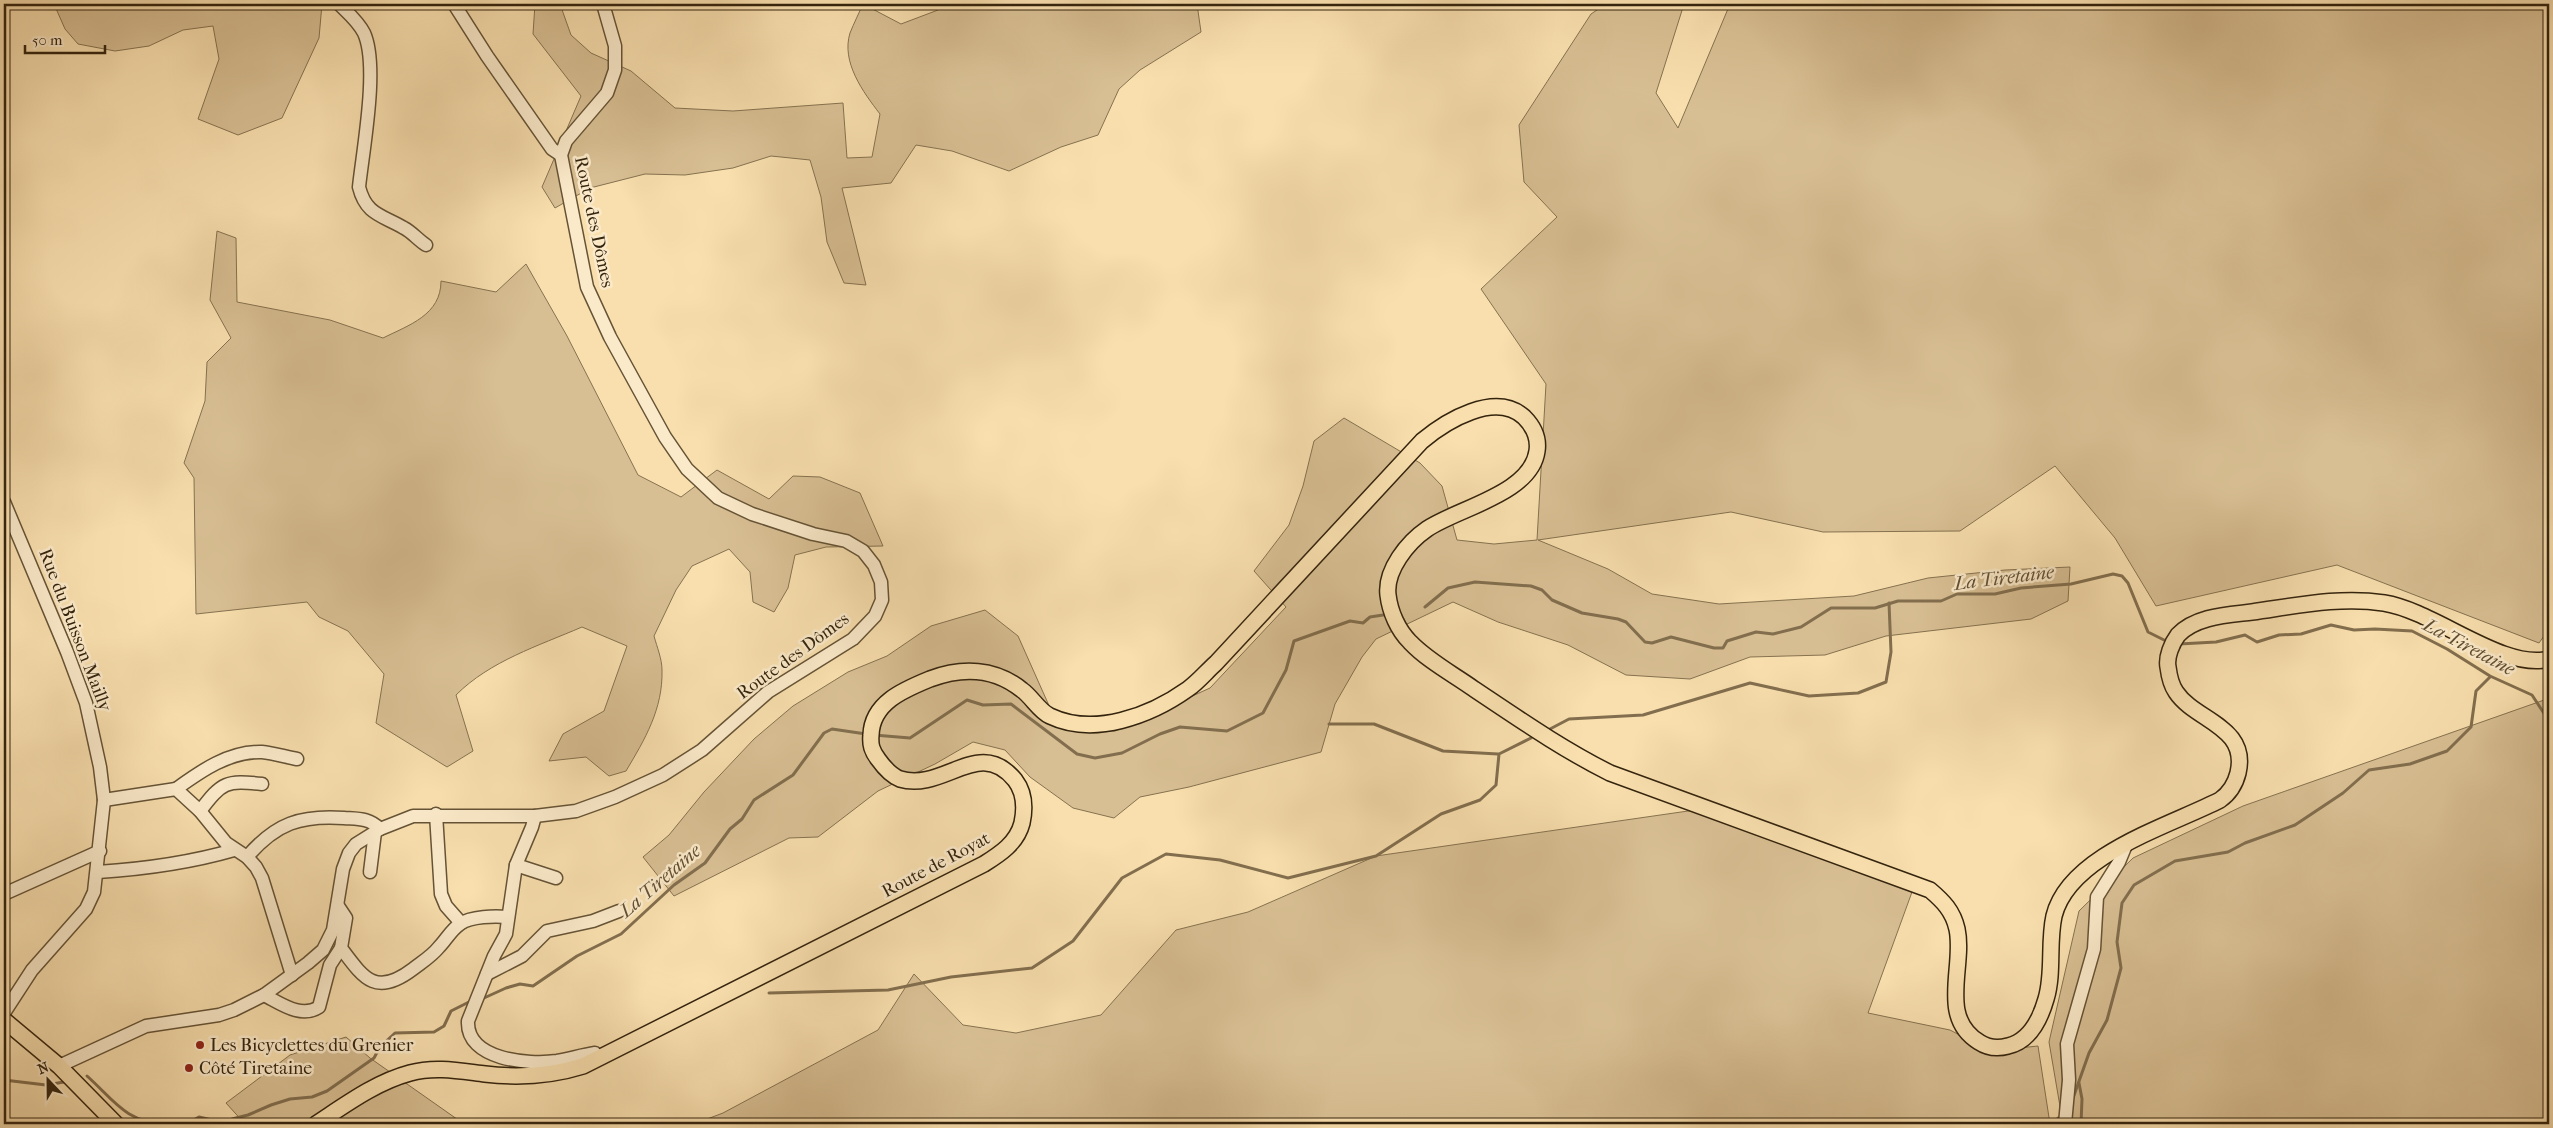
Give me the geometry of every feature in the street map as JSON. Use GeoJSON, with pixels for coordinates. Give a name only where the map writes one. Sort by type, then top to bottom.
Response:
{"type":"FeatureCollection","features":[{"type":"Feature","properties":{"kind":"main road","name":"Route de Royat"},"geometry":{"type":"LineString","coordinates":[[316,1124],[361,1095],[388,1081],[410,1073],[432,1070],[514,1076],[544,1076],[565,1071],[599,1058],[984,864],[1002,853],[1013,841],[1020,828],[1024,813],[1023,798],[1018,784],[1008,772],[996,764],[982,762],[966,765],[944,776],[919,782],[898,779],[883,767],[870,746],[872,724],[879,708],[901,692],[931,679],[966,670],[996,674],[1022,689],[1048,715],[1071,723],[1094,726],[1122,720],[1158,706],[1189,688],[1266,610],[1422,441],[1438,428],[1478,409],[1506,408],[1519,412],[1535,433],[1539,444],[1536,456],[1529,471],[1516,483],[1497,495],[1427,529],[1399,558],[1390,578],[1388,594],[1399,630],[1410,642],[1431,659],[1569,752],[1610,773],[1930,890],[1944,902],[1952,913],[1957,929],[1959,951],[1955,992],[1957,1011],[1963,1027],[1973,1039],[1985,1046],[2000,1048],[2017,1044],[2030,1034],[2040,1017],[2047,997],[2051,934],[2055,914],[2064,893],[2076,876],[2090,865],[2126,845],[2220,800],[2228,795],[2236,782],[2240,766],[2238,752],[2231,736],[2188,705],[2175,692],[2167,662],[2171,648],[2181,632],[2206,619],[2229,615],[2337,600],[2384,603],[2413,611],[2498,653],[2520,659],[2549,660]]}},
{"type":"Feature","properties":{"kind":"main road"},"geometry":{"type":"LineString","coordinates":[[4,1020],[59,1066],[116,1124]]}},
{"type":"Feature","properties":{"kind":"street"},"geometry":{"type":"LineString","coordinates":[[339,4],[359,24],[365,35],[370,55],[369,88],[359,187],[362,199],[371,211],[406,229],[426,246]]}},
{"type":"Feature","properties":{"kind":"street"},"geometry":{"type":"LineString","coordinates":[[454,4],[487,56],[552,150],[561,154]]}},
{"type":"Feature","properties":{"kind":"street","name":"Route des Dômes"},"geometry":{"type":"LineString","coordinates":[[59,1066],[146,1026],[219,1015],[264,995],[292,975],[308,963],[328,942],[338,906],[343,869],[349,853],[356,844],[378,830],[404,818],[436,814],[535,816],[576,811],[663,775],[702,750],[768,692],[853,639],[875,616],[882,600],[881,582],[874,565],[863,551],[846,541],[813,534],[752,514],[718,498],[687,469],[656,421],[610,337],[587,287],[561,154],[566,141],[607,93],[615,70],[616,46],[603,4]]}},
{"type":"Feature","properties":{"kind":"street","name":"Rue du Buisson Mailly"},"geometry":{"type":"LineString","coordinates":[[4,502],[67,652],[86,703],[100,766],[104,800],[98,872],[94,892],[86,909],[32,970],[4,1013]]}},
{"type":"Feature","properties":{"kind":"street"},"geometry":{"type":"LineString","coordinates":[[104,800],[176,789],[206,767],[231,758],[261,752],[297,759]]}},
{"type":"Feature","properties":{"kind":"street"},"geometry":{"type":"LineString","coordinates":[[200,811],[215,791],[229,783],[237,781],[262,784]]}},
{"type":"Feature","properties":{"kind":"street"},"geometry":{"type":"LineString","coordinates":[[176,789],[200,811],[234,850],[247,857],[262,878],[292,975]]}},
{"type":"Feature","properties":{"kind":"street"},"geometry":{"type":"LineString","coordinates":[[436,814],[441,894],[446,906],[461,923]]}},
{"type":"Feature","properties":{"kind":"street"},"geometry":{"type":"LineString","coordinates":[[247,857],[266,836],[292,822],[319,816],[368,819],[378,830],[370,872]]}},
{"type":"Feature","properties":{"kind":"street"},"geometry":{"type":"LineString","coordinates":[[535,816],[516,865],[506,934],[468,1021],[470,1037],[479,1048],[513,1060],[530,1062],[558,1061],[595,1053],[599,1058]]}},
{"type":"Feature","properties":{"kind":"street"},"geometry":{"type":"LineString","coordinates":[[2065,1124],[2069,1080],[2067,1044],[2094,949],[2097,897],[2119,862],[2126,845]]}},
{"type":"Feature","properties":{"kind":"street"},"geometry":{"type":"LineString","coordinates":[[98,872],[143,869],[185,862],[234,850]]}},
{"type":"Feature","properties":{"kind":"street"},"geometry":{"type":"LineString","coordinates":[[4,894],[100,851]]}},
{"type":"Feature","properties":{"kind":"street"},"geometry":{"type":"LineString","coordinates":[[516,865],[556,878]]}},
{"type":"Feature","properties":{"kind":"street"},"geometry":{"type":"LineString","coordinates":[[264,995],[292,1010],[313,1011],[319,1007],[330,965],[341,948],[346,918],[338,906]]}},
{"type":"Feature","properties":{"kind":"street"},"geometry":{"type":"LineString","coordinates":[[487,974],[522,956],[547,932],[593,921],[619,912]]}},
{"type":"Feature","properties":{"kind":"street"},"geometry":{"type":"LineString","coordinates":[[341,948],[359,973],[370,981],[379,984],[404,976],[433,954],[461,923],[498,916],[508,917]]}},
{"type":"Feature","properties":{"kind":"shaded area"},"geometry":{"type":"Polygon","coordinates":[[[54,4],[322,4],[319,38],[282,118],[238,135],[198,119],[219,59],[213,26],[183,30],[149,46],[115,51],[78,44],[65,29],[54,4]]]}},
{"type":"Feature","properties":{"kind":"shaded area"},"geometry":{"type":"Polygon","coordinates":[[[535,4],[560,4],[571,35],[591,53],[631,71],[675,108],[733,111],[843,103],[847,158],[872,157],[880,114],[855,76],[848,55],[850,33],[863,4],[901,24],[938,10],[935,4],[1197,4],[1201,32],[1140,70],[1119,89],[1098,135],[1061,147],[1009,171],[952,151],[916,145],[891,183],[842,188],[866,285],[844,283],[827,242],[821,197],[810,160],[771,156],[733,168],[685,175],[645,174],[590,188],[555,208],[542,187],[581,96],[533,34],[535,4]]]}},
{"type":"Feature","properties":{"kind":"shaded area"},"geometry":{"type":"Polygon","coordinates":[[[1606,4],[1684,4],[1656,93],[1678,128],[1730,4],[2549,4],[2549,629],[2539,643],[2337,565],[2156,606],[2115,538],[2055,466],[1960,531],[1823,532],[1731,512],[1538,540],[1608,569],[1652,594],[1719,604],[1854,596],[1928,578],[2005,570],[2070,567],[2068,601],[2031,619],[1886,636],[1825,655],[1750,657],[1690,679],[1626,675],[1568,645],[1498,622],[1453,602],[1376,639],[1362,657],[1335,704],[1321,752],[1189,787],[1140,797],[1114,818],[1073,808],[1030,777],[1005,750],[973,742],[935,764],[878,791],[818,837],[789,838],[674,896],[643,857],[669,835],[704,792],[754,739],[793,706],[848,672],[887,656],[931,626],[985,610],[1018,636],[1059,728],[1115,731],[1210,688],[1286,607],[1254,571],[1289,525],[1303,486],[1314,441],[1344,418],[1420,463],[1442,486],[1457,540],[1494,544],[1537,540],[1546,384],[1481,289],[1557,217],[1524,182],[1519,125],[1591,14],[1606,4]]]}},
{"type":"Feature","properties":{"kind":"shaded area"},"geometry":{"type":"Polygon","coordinates":[[[217,231],[236,238],[237,302],[330,320],[383,338],[413,323],[430,311],[440,293],[441,281],[496,292],[526,264],[567,336],[638,475],[681,497],[717,470],[769,499],[793,476],[820,477],[860,493],[883,546],[826,547],[795,555],[788,588],[774,612],[753,602],[750,572],[729,549],[692,566],[676,590],[654,636],[662,666],[662,684],[656,711],[640,747],[626,771],[609,776],[586,757],[549,761],[563,734],[604,711],[627,646],[582,627],[515,655],[469,683],[456,695],[473,751],[447,767],[376,723],[384,674],[348,631],[319,617],[307,602],[196,614],[194,478],[184,463],[205,401],[207,362],[231,338],[210,300],[217,231]]]}},
{"type":"Feature","properties":{"kind":"shaded area"},"geometry":{"type":"Polygon","coordinates":[[[2547,699],[2549,701],[2549,1124],[2063,1124],[2049,1042],[2079,911],[2133,858],[2243,806],[2547,699]]]}},
{"type":"Feature","properties":{"kind":"shaded area"},"geometry":{"type":"Polygon","coordinates":[[[1695,810],[1835,858],[1912,892],[1868,1013],[1950,1030],[1990,1051],[2038,1046],[2050,1124],[694,1124],[723,1113],[878,1030],[914,974],[963,1025],[1016,1033],[1101,1015],[1176,930],[1248,912],[1376,856],[1695,810]]]}},
{"type":"Feature","properties":{"kind":"shaded area"},"geometry":{"type":"Polygon","coordinates":[[[346,1037],[370,1058],[464,1124],[245,1124],[226,1103],[290,1055],[346,1037]]]}},
{"type":"Feature","properties":{"kind":"waterway","name":"La Tiretaine"},"geometry":{"type":"LineString","coordinates":[[1425,607],[1448,588],[1475,582],[1531,586],[1542,590],[1552,600],[1582,613],[1626,622],[1645,642],[1652,643],[1671,637],[1714,648],[1723,648],[1727,641],[1756,632],[1773,634],[1801,627],[1831,608],[1875,608],[1898,601],[1941,601],[1957,594],[1995,594],[2021,588],[2071,584],[2113,574],[2122,576],[2128,583],[2148,632],[2168,642]]}},
{"type":"Feature","properties":{"kind":"waterway"},"geometry":{"type":"LineString","coordinates":[[1550,729],[1569,719],[1643,715],[1750,683],[1809,696],[1858,693],[1886,682],[1891,652],[1889,603]]}},
{"type":"Feature","properties":{"kind":"waterway","name":"La Tiretaine"},"geometry":{"type":"LineString","coordinates":[[874,735],[910,738],[967,700],[983,705],[1011,704],[1077,754],[1095,758],[1122,753],[1160,734],[1180,727],[1227,731],[1263,713],[1286,670],[1294,641],[1350,621],[1363,623],[1370,617],[1383,615]]}},
{"type":"Feature","properties":{"kind":"waterway","name":"La Tiretaine"},"geometry":{"type":"LineString","coordinates":[[2179,644],[2216,642],[2245,635],[2257,642],[2279,635],[2301,634],[2331,625],[2354,630],[2412,631],[2447,649],[2490,676],[2532,695],[2549,721]]}},
{"type":"Feature","properties":{"kind":"waterway"},"geometry":{"type":"LineString","coordinates":[[2072,1101],[2089,1053],[2107,1020],[2121,968],[2117,942],[2122,903],[2134,885],[2175,861],[2228,852],[2245,843],[2295,825],[2343,793],[2369,770],[2410,764],[2447,751],[2471,727],[2476,691],[2490,677]]}},
{"type":"Feature","properties":{"kind":"waterway"},"geometry":{"type":"LineString","coordinates":[[1329,724],[1374,724],[1443,751],[1498,754]]}},
{"type":"Feature","properties":{"kind":"waterway","name":"La Tiretaine"},"geometry":{"type":"LineString","coordinates":[[484,998],[520,984],[533,986],[577,956],[621,934],[674,885],[705,863],[730,829],[742,819],[754,800],[793,775],[824,733],[832,729],[866,734]]}},
{"type":"Feature","properties":{"kind":"waterway"},"geometry":{"type":"LineString","coordinates":[[769,993],[888,990],[951,977],[1032,968],[1073,941],[1122,878],[1166,854],[1220,860],[1288,878],[1376,856],[1441,814],[1480,800],[1496,785],[1499,754],[1531,738]]}},
{"type":"Feature","properties":{"kind":"waterway","name":"La Tiretaine"},"geometry":{"type":"LineString","coordinates":[[225,1124],[232,1119],[248,1115],[271,1105],[290,1099],[312,1097],[327,1091],[374,1058],[380,1047],[395,1033],[434,1032],[444,1026],[451,1011],[471,1001]]}},
{"type":"Feature","properties":{"kind":"waterway","name":"La Tiretaine"},"geometry":{"type":"LineString","coordinates":[[87,1076],[113,1101],[130,1114],[140,1119],[165,1124]]}},
{"type":"Feature","properties":{"kind":"waterway","name":"La Tiretaine"},"geometry":{"type":"LineString","coordinates":[[4,1080],[46,1085],[64,1082]]}},
{"type":"Feature","properties":{"kind":"waterway"},"geometry":{"type":"LineString","coordinates":[[2079,1083],[2082,1099],[2081,1124]]}},
{"type":"Feature","properties":{"kind":"waterway"},"geometry":{"type":"LineString","coordinates":[[2051,1124],[2061,1116]]}},
{"type":"Feature","properties":{"kind":"waterway","name":"La Tiretaine"},"geometry":{"type":"LineString","coordinates":[[186,1124],[199,1117],[225,1123]]}},
{"type":"Feature","properties":{"kind":"place","name":"Les Bicyclettes du Grenier"},"geometry":{"type":"Point","coordinates":[200,1045]}},
{"type":"Feature","properties":{"kind":"place","name":"Côté Tiretaine"},"geometry":{"type":"Point","coordinates":[189,1068]}}]}
